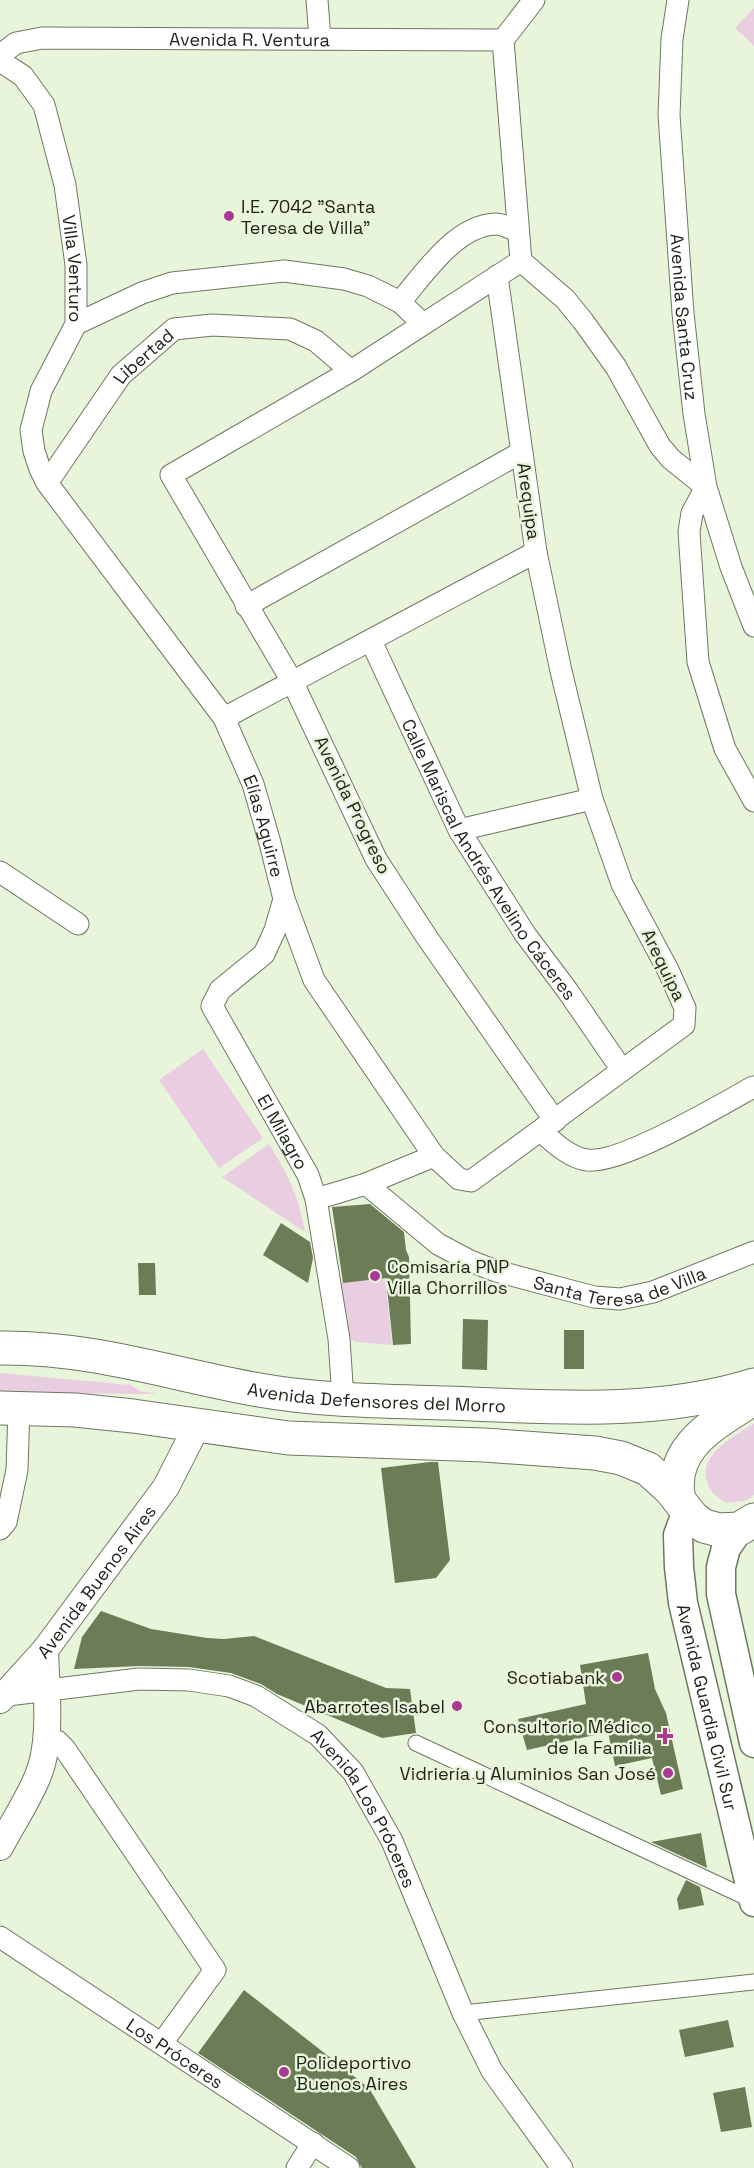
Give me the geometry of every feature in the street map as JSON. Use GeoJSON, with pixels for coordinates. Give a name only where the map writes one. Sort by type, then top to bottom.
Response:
{"type":"FeatureCollection","features":[{"type":"Feature","properties":{"kind":"main road","name":"Avenida Defensores del Morro"},"geometry":{"type":"LineString","coordinates":[[0,1348],[88,1353],[257,1390],[343,1399],[573,1408],[643,1406],[677,1403],[754,1385]]}},
{"type":"Feature","properties":{"kind":"main road"},"geometry":{"type":"LineString","coordinates":[[683,1505],[676,1489],[678,1471],[684,1453],[699,1436],[754,1398]]}},
{"type":"Feature","properties":{"kind":"main road"},"geometry":{"type":"LineString","coordinates":[[9,1408],[75,1410],[133,1416],[288,1438],[484,1445],[595,1453],[621,1458],[648,1469],[661,1479],[693,1518],[704,1526],[719,1530],[747,1524]]}},
{"type":"Feature","properties":{"kind":"main road","name":"Avenida Guardia Civil Sur"},"geometry":{"type":"LineString","coordinates":[[683,1505],[678,1535],[678,1567],[683,1603],[754,1901]]}},
{"type":"Feature","properties":{"kind":"main road","name":"Avenida Guardia Civil Sur"},"geometry":{"type":"LineString","coordinates":[[747,1524],[726,1548],[721,1567],[721,1594],[754,1743]]}},
{"type":"Feature","properties":{"kind":"street"},"geometry":{"type":"LineString","coordinates":[[317,0],[320,39]]}},
{"type":"Feature","properties":{"kind":"street"},"geometry":{"type":"LineString","coordinates":[[534,0],[503,40],[520,261],[565,299],[584,321],[616,367],[660,446],[671,459],[706,487],[692,513],[689,532],[698,662],[725,749],[754,801]]}},
{"type":"Feature","properties":{"kind":"street","name":"Avenida Santa Cruz"},"geometry":{"type":"LineString","coordinates":[[678,0],[672,39],[669,115],[682,313],[694,414],[706,487],[731,567],[754,626]]}},
{"type":"Feature","properties":{"kind":"street","name":"Avenida R. Ventura"},"geometry":{"type":"LineString","coordinates":[[0,55],[16,43],[42,38],[503,40]]}},
{"type":"Feature","properties":{"kind":"street","name":"Villa Venturo"},"geometry":{"type":"LineString","coordinates":[[0,61],[23,76],[44,105],[65,185],[76,265],[76,324],[41,391],[31,430],[34,451],[47,483]]}},
{"type":"Feature","properties":{"kind":"street"},"geometry":{"type":"LineString","coordinates":[[400,302],[446,249],[458,239],[477,228],[496,224],[517,231]]}},
{"type":"Feature","properties":{"kind":"street"},"geometry":{"type":"LineString","coordinates":[[351,371],[520,261]]}},
{"type":"Feature","properties":{"kind":"street"},"geometry":{"type":"LineString","coordinates":[[76,324],[142,293],[172,283],[284,271],[344,279],[368,286],[400,302],[422,323]]}},
{"type":"Feature","properties":{"kind":"street","name":"Arequipa"},"geometry":{"type":"LineString","coordinates":[[497,276],[536,552],[561,671],[592,799],[622,884],[668,970],[685,1008],[684,1025],[622,1070]]}},
{"type":"Feature","properties":{"kind":"street","name":"Libertad"},"geometry":{"type":"LineString","coordinates":[[47,483],[121,375],[174,329],[212,326],[290,329],[316,341],[351,371]]}},
{"type":"Feature","properties":{"kind":"street","name":"Avenida Progreso"},"geometry":{"type":"LineString","coordinates":[[351,371],[171,476],[293,683],[376,859],[548,1126],[554,1143],[587,1160],[607,1159],[680,1127],[753,1087]]}},
{"type":"Feature","properties":{"kind":"street"},"geometry":{"type":"LineString","coordinates":[[246,606],[522,452]]}},
{"type":"Feature","properties":{"kind":"street","name":"Elías Aguirre"},"geometry":{"type":"LineString","coordinates":[[47,483],[224,718],[253,784],[284,899],[314,980],[434,1156],[459,1179],[471,1181],[548,1126]]}},
{"type":"Feature","properties":{"kind":"street"},"geometry":{"type":"LineString","coordinates":[[224,718],[536,552]]}},
{"type":"Feature","properties":{"kind":"street","name":"Calle Mariscal Andrés Avelino Cáceres"},"geometry":{"type":"LineString","coordinates":[[371,641],[459,830],[525,934],[622,1070]]}},
{"type":"Feature","properties":{"kind":"street"},"geometry":{"type":"LineString","coordinates":[[459,830],[592,799]]}},
{"type":"Feature","properties":{"kind":"street"},"geometry":{"type":"LineString","coordinates":[[0,872],[78,924]]}},
{"type":"Feature","properties":{"kind":"street","name":"El Milagro"},"geometry":{"type":"LineString","coordinates":[[284,899],[275,930],[264,954],[220,990],[212,1006],[309,1175],[316,1199],[339,1338],[343,1399]]}},
{"type":"Feature","properties":{"kind":"street"},"geometry":{"type":"LineString","coordinates":[[548,1126],[622,1070]]}},
{"type":"Feature","properties":{"kind":"street"},"geometry":{"type":"LineString","coordinates":[[316,1199],[366,1184],[434,1156]]}},
{"type":"Feature","properties":{"kind":"street","name":"Santa Teresa de Villa"},"geometry":{"type":"LineString","coordinates":[[366,1184],[438,1244],[470,1261],[496,1271],[594,1297],[620,1299],[653,1292],[754,1252]]}},
{"type":"Feature","properties":{"kind":"street"},"geometry":{"type":"LineString","coordinates":[[0,1529],[6,1522],[17,1470],[9,1408]]}},
{"type":"Feature","properties":{"kind":"street","name":"Avenida Buenos Aires"},"geometry":{"type":"LineString","coordinates":[[0,1847],[38,1778],[43,1759],[46,1737],[45,1650],[166,1487],[197,1426]]}},
{"type":"Feature","properties":{"kind":"street"},"geometry":{"type":"LineString","coordinates":[[2,1696],[45,1650]]}},
{"type":"Feature","properties":{"kind":"street","name":"Avenida Los Próceres"},"geometry":{"type":"LineString","coordinates":[[2,1696],[139,1679],[189,1680],[229,1686],[256,1696],[318,1735],[353,1772],[392,1841],[463,2013],[492,2071],[562,2168]]}},
{"type":"Feature","properties":{"kind":"street"},"geometry":{"type":"LineString","coordinates":[[46,1737],[65,1749],[215,1970],[162,2043]]}},
{"type":"Feature","properties":{"kind":"street"},"geometry":{"type":"LineString","coordinates":[[416,1743],[754,1901]]}},
{"type":"Feature","properties":{"kind":"street","name":"Los Próceres"},"geometry":{"type":"LineString","coordinates":[[0,1937],[349,2168]]}},
{"type":"Feature","properties":{"kind":"street"},"geometry":{"type":"LineString","coordinates":[[463,2013],[754,1982]]}},
{"type":"Feature","properties":{"kind":"street"},"geometry":{"type":"LineString","coordinates":[[297,2168],[313,2143]]}},
{"type":"Feature","properties":{"kind":"shaded area"},"geometry":{"type":"Polygon","coordinates":[[[754,8],[754,46],[735,28],[754,8]]]}},
{"type":"Feature","properties":{"kind":"shaded area"},"geometry":{"type":"Polygon","coordinates":[[[203,1049],[263,1138],[219,1168],[159,1080],[203,1049]]]}},
{"type":"Feature","properties":{"kind":"shaded area"},"geometry":{"type":"Polygon","coordinates":[[[269,1144],[292,1186],[305,1232],[222,1177],[269,1144]]]}},
{"type":"Feature","properties":{"kind":"shaded area"},"geometry":{"type":"Polygon","coordinates":[[[385,1278],[392,1345],[356,1342],[348,1337],[340,1283],[385,1278]]]}},
{"type":"Feature","properties":{"kind":"shaded area"},"geometry":{"type":"Polygon","coordinates":[[[0,1373],[131,1385],[140,1391],[159,1394],[0,1393],[0,1373]]]}},
{"type":"Feature","properties":{"kind":"shaded area"},"geometry":{"type":"Polygon","coordinates":[[[754,1423],[754,1495],[745,1501],[726,1503],[715,1495],[707,1482],[706,1468],[709,1459],[722,1445],[754,1423]]]}},
{"type":"Feature","properties":{"kind":"building","name":"Comisaría PNP Villa Chorrillos"},"geometry":{"type":"Polygon","coordinates":[[[370,1204],[404,1232],[409,1257],[411,1344],[393,1345],[386,1278],[343,1283],[332,1207],[370,1204]]]}},
{"type":"Feature","properties":{"kind":"building"},"geometry":{"type":"Polygon","coordinates":[[[281,1223],[310,1242],[313,1258],[308,1283],[263,1255],[281,1223]]]}},
{"type":"Feature","properties":{"kind":"building"},"geometry":{"type":"Polygon","coordinates":[[[138,1263],[155,1263],[156,1295],[139,1295],[138,1263]]]}},
{"type":"Feature","properties":{"kind":"building"},"geometry":{"type":"Polygon","coordinates":[[[463,1319],[488,1320],[487,1370],[462,1369],[463,1319]]]}},
{"type":"Feature","properties":{"kind":"building"},"geometry":{"type":"Polygon","coordinates":[[[564,1330],[584,1330],[584,1369],[564,1369],[564,1330]]]}},
{"type":"Feature","properties":{"kind":"building"},"geometry":{"type":"Polygon","coordinates":[[[438,1462],[450,1560],[436,1578],[395,1583],[381,1468],[438,1462]]]}},
{"type":"Feature","properties":{"kind":"building"},"geometry":{"type":"Polygon","coordinates":[[[101,1611],[151,1629],[207,1638],[254,1636],[386,1688],[410,1689],[416,1733],[382,1738],[231,1673],[189,1667],[139,1666],[74,1669],[82,1637],[101,1611]]]}},
{"type":"Feature","properties":{"kind":"building"},"geometry":{"type":"Polygon","coordinates":[[[648,1653],[655,1689],[666,1713],[683,1789],[661,1795],[652,1758],[615,1766],[608,1732],[527,1750],[518,1719],[586,1704],[580,1665],[648,1653]]]}},
{"type":"Feature","properties":{"kind":"building"},"geometry":{"type":"Polygon","coordinates":[[[701,1833],[707,1868],[651,1842],[701,1833]]]}},
{"type":"Feature","properties":{"kind":"building"},"geometry":{"type":"Polygon","coordinates":[[[686,1880],[700,1887],[704,1905],[679,1910],[677,1899],[686,1880]]]}},
{"type":"Feature","properties":{"kind":"building","name":"Polideportivo Buenos Aires"},"geometry":{"type":"Polygon","coordinates":[[[244,1990],[369,2088],[416,2168],[362,2168],[356,2157],[198,2053],[244,1990]]]}},
{"type":"Feature","properties":{"kind":"building"},"geometry":{"type":"Polygon","coordinates":[[[728,2020],[734,2047],[685,2057],[679,2030],[728,2020]]]}},
{"type":"Feature","properties":{"kind":"building"},"geometry":{"type":"Polygon","coordinates":[[[745,2087],[752,2127],[721,2132],[713,2093],[745,2087]]]}},
{"type":"Feature","properties":{"kind":"place","name":"I.E. 7042 \"Santa Teresa de Villa\""},"geometry":{"type":"Point","coordinates":[229,216]}},
{"type":"Feature","properties":{"kind":"place","name":"Comisaría PNP Villa Chorrillos"},"geometry":{"type":"Point","coordinates":[375,1276]}},
{"type":"Feature","properties":{"kind":"place","name":"Scotiabank"},"geometry":{"type":"Point","coordinates":[617,1677]}},
{"type":"Feature","properties":{"kind":"place","name":"Abarrotes Isabel"},"geometry":{"type":"Point","coordinates":[457,1706]}},
{"type":"Feature","properties":{"kind":"place","name":"Consultorio Médico de la Familia"},"geometry":{"type":"Point","coordinates":[665,1736]}},
{"type":"Feature","properties":{"kind":"place","name":"Vidriería y Aluminios San José"},"geometry":{"type":"Point","coordinates":[668,1773]}},
{"type":"Feature","properties":{"kind":"place","name":"Polideportivo Buenos Aires"},"geometry":{"type":"Point","coordinates":[284,2072]}}]}
